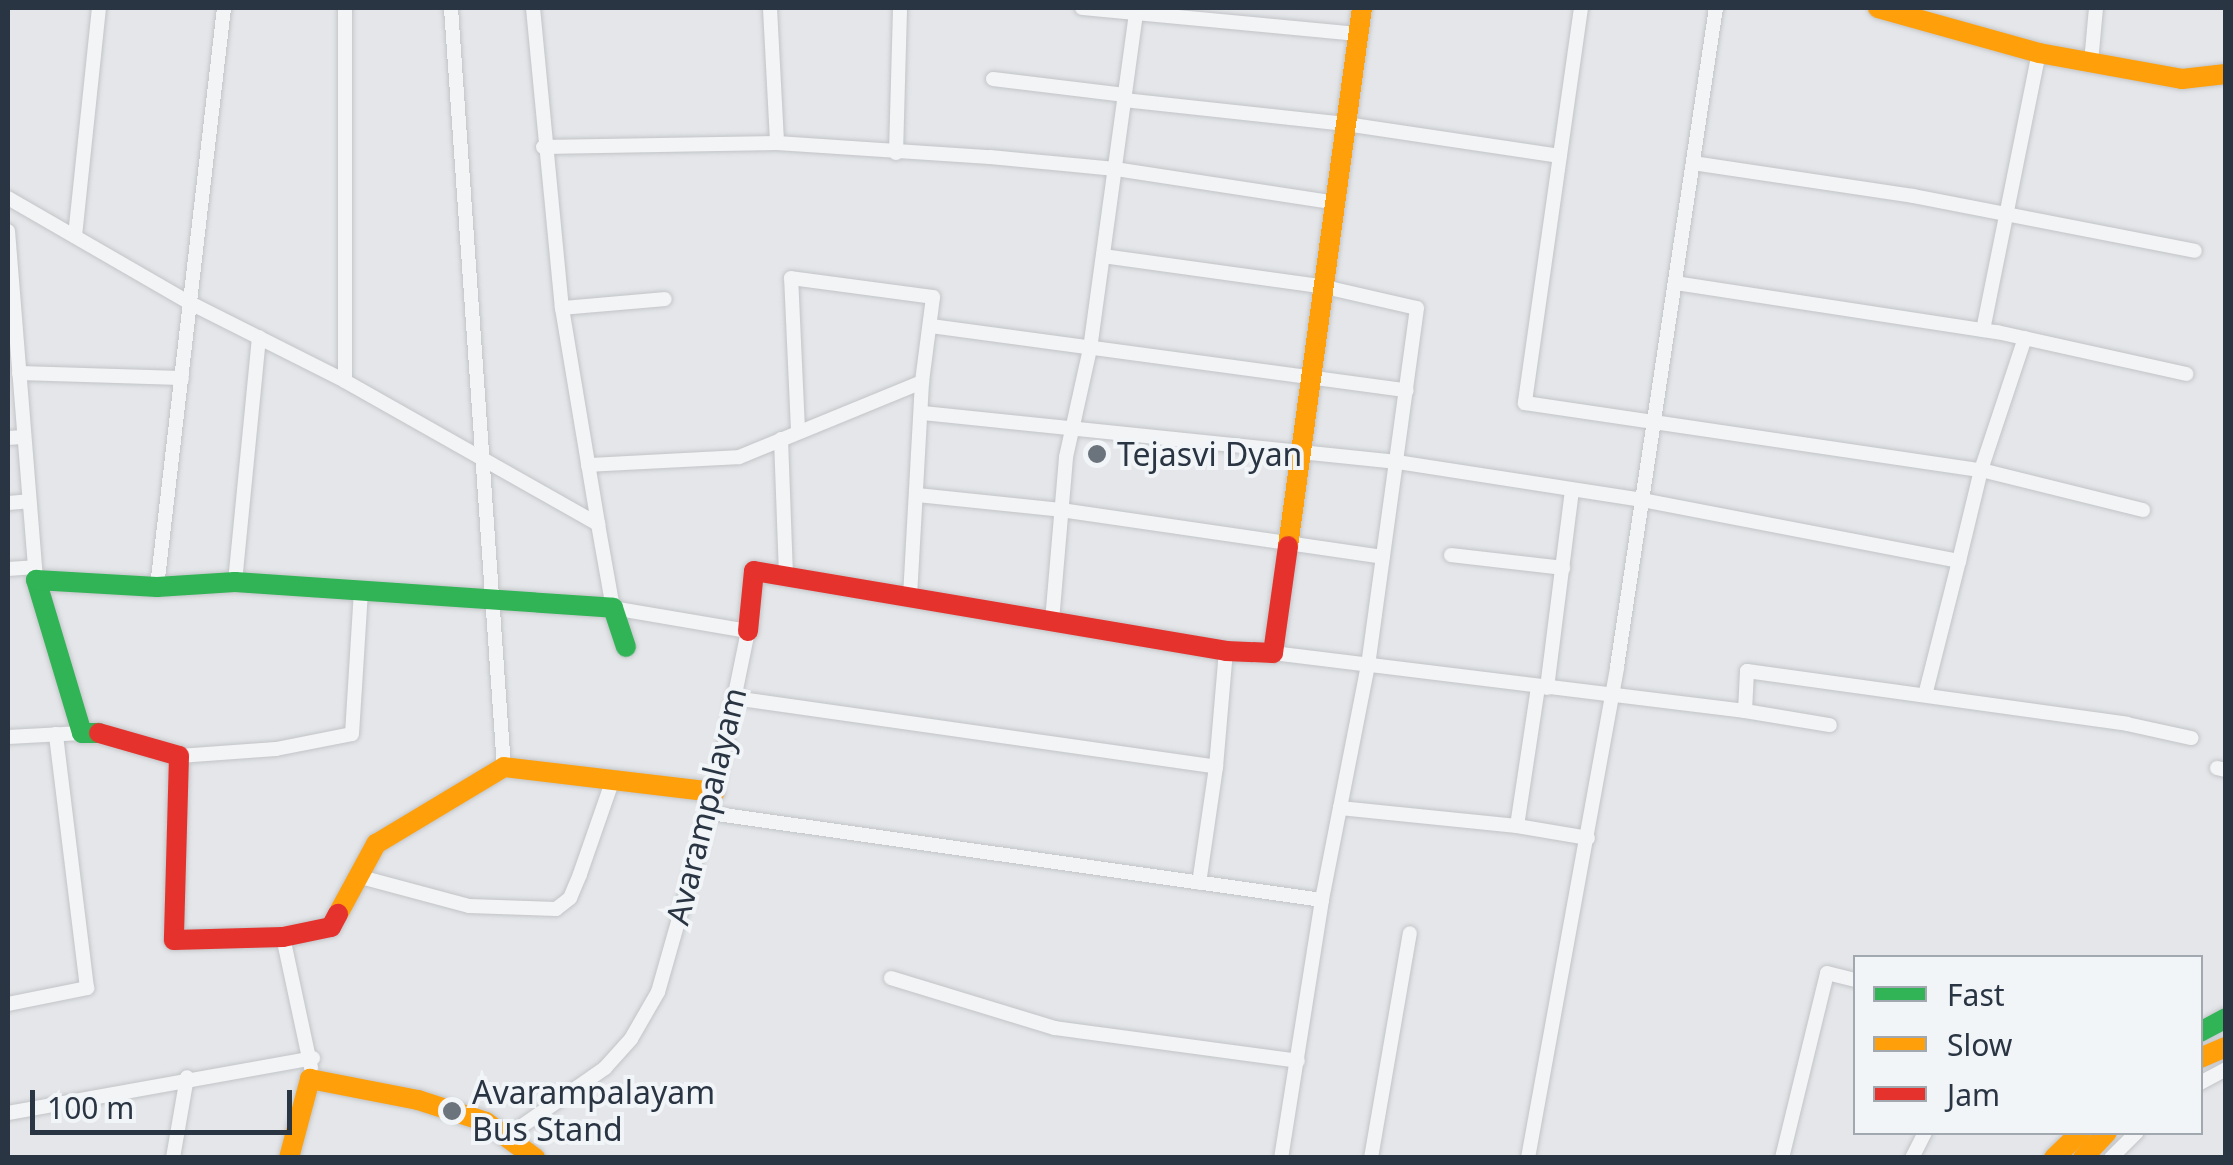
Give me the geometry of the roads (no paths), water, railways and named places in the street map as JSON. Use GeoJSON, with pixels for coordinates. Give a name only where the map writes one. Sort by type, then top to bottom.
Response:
{"type":"FeatureCollection","features":[{"type":"Feature","properties":{"kind":"street"},"geometry":{"type":"LineString","coordinates":[[74,236],[99,8]]}},
{"type":"Feature","properties":{"kind":"street"},"geometry":{"type":"LineString","coordinates":[[158,587],[224,8]]}},
{"type":"Feature","properties":{"kind":"street"},"geometry":{"type":"LineString","coordinates":[[345,381],[346,8]]}},
{"type":"Feature","properties":{"kind":"street"},"geometry":{"type":"LineString","coordinates":[[451,8],[504,767]]}},
{"type":"Feature","properties":{"kind":"street"},"geometry":{"type":"LineString","coordinates":[[533,8],[562,308],[613,608],[626,647]]}},
{"type":"Feature","properties":{"kind":"street"},"geometry":{"type":"LineString","coordinates":[[770,8],[777,144]]}},
{"type":"Feature","properties":{"kind":"street"},"geometry":{"type":"LineString","coordinates":[[896,154],[900,8]]}},
{"type":"Feature","properties":{"kind":"street"},"geometry":{"type":"LineString","coordinates":[[1082,8],[1359,34]]}},
{"type":"Feature","properties":{"kind":"street"},"geometry":{"type":"LineString","coordinates":[[1273,653],[1362,8]]}},
{"type":"Feature","properties":{"kind":"street"},"geometry":{"type":"LineString","coordinates":[[1581,8],[1526,403],[1982,470],[2142,510]]}},
{"type":"Feature","properties":{"kind":"street"},"geometry":{"type":"LineString","coordinates":[[1528,1158],[1612,696],[1716,8]]}},
{"type":"Feature","properties":{"kind":"street"},"geometry":{"type":"LineString","coordinates":[[1878,8],[1920,14],[2038,53],[2182,79],[2226,74]]}},
{"type":"Feature","properties":{"kind":"street"},"geometry":{"type":"LineString","coordinates":[[2091,62],[2096,8]]}},
{"type":"Feature","properties":{"kind":"street"},"geometry":{"type":"LineString","coordinates":[[1052,621],[1072,428],[1090,349],[1136,11]]}},
{"type":"Feature","properties":{"kind":"street"},"geometry":{"type":"LineString","coordinates":[[1983,330],[2038,53]]}},
{"type":"Feature","properties":{"kind":"street"},"geometry":{"type":"LineString","coordinates":[[992,78],[1560,156]]}},
{"type":"Feature","properties":{"kind":"street"},"geometry":{"type":"LineString","coordinates":[[544,146],[777,144],[1115,169],[1337,204]]}},
{"type":"Feature","properties":{"kind":"street"},"geometry":{"type":"LineString","coordinates":[[1693,163],[2007,213],[2194,252]]}},
{"type":"Feature","properties":{"kind":"street"},"geometry":{"type":"LineString","coordinates":[[8,198],[190,303],[345,381],[598,524]]}},
{"type":"Feature","properties":{"kind":"street"},"geometry":{"type":"LineString","coordinates":[[8,231],[15,371],[35,574],[82,733]]}},
{"type":"Feature","properties":{"kind":"street"},"geometry":{"type":"LineString","coordinates":[[1103,256],[1326,287],[1417,308],[1368,666],[1322,900],[1282,1158]]}},
{"type":"Feature","properties":{"kind":"street"},"geometry":{"type":"LineString","coordinates":[[798,430],[791,278],[933,297],[922,382],[910,597]]}},
{"type":"Feature","properties":{"kind":"street"},"geometry":{"type":"LineString","coordinates":[[1675,283],[1983,330],[2186,374]]}},
{"type":"Feature","properties":{"kind":"street"},"geometry":{"type":"LineString","coordinates":[[562,308],[665,299]]}},
{"type":"Feature","properties":{"kind":"street"},"geometry":{"type":"LineString","coordinates":[[930,326],[1406,390]]}},
{"type":"Feature","properties":{"kind":"street"},"geometry":{"type":"LineString","coordinates":[[235,582],[259,337]]}},
{"type":"Feature","properties":{"kind":"street"},"geometry":{"type":"LineString","coordinates":[[1925,696],[1982,470],[2026,338]]}},
{"type":"Feature","properties":{"kind":"street"},"geometry":{"type":"LineString","coordinates":[[15,371],[182,378]]}},
{"type":"Feature","properties":{"kind":"street"},"geometry":{"type":"LineString","coordinates":[[588,466],[740,457],[922,382]]}},
{"type":"Feature","properties":{"kind":"street"},"geometry":{"type":"LineString","coordinates":[[923,413],[1396,462],[1642,500],[1958,561]]}},
{"type":"Feature","properties":{"kind":"street"},"geometry":{"type":"LineString","coordinates":[[8,438],[24,437]]}},
{"type":"Feature","properties":{"kind":"street"},"geometry":{"type":"LineString","coordinates":[[781,439],[786,576]]}},
{"type":"Feature","properties":{"kind":"street"},"geometry":{"type":"LineString","coordinates":[[1517,826],[1563,568],[1572,491]]}},
{"type":"Feature","properties":{"kind":"street"},"geometry":{"type":"LineString","coordinates":[[917,495],[1061,510],[1383,557]]}},
{"type":"Feature","properties":{"kind":"street"},"geometry":{"type":"LineString","coordinates":[[8,503],[30,502]]}},
{"type":"Feature","properties":{"kind":"street"},"geometry":{"type":"LineString","coordinates":[[1451,554],[1563,568]]}},
{"type":"Feature","properties":{"kind":"street"},"geometry":{"type":"LineString","coordinates":[[8,569],[158,587],[235,582],[613,608],[748,631],[754,571],[1226,651],[1273,653],[1830,725]]}},
{"type":"Feature","properties":{"kind":"street"},"geometry":{"type":"LineString","coordinates":[[8,737],[100,733],[179,756],[276,749],[352,734],[361,592]]}},
{"type":"Feature","properties":{"kind":"street","name":"Avarampalayam"},"geometry":{"type":"LineString","coordinates":[[509,1136],[605,1068],[631,1039],[658,992],[712,802],[748,631]]}},
{"type":"Feature","properties":{"kind":"street"},"geometry":{"type":"LineString","coordinates":[[1199,884],[1216,766],[1226,651]]}},
{"type":"Feature","properties":{"kind":"street"},"geometry":{"type":"LineString","coordinates":[[1744,711],[1747,670],[2127,724],[2191,738]]}},
{"type":"Feature","properties":{"kind":"street"},"geometry":{"type":"LineString","coordinates":[[734,698],[1216,766]]}},
{"type":"Feature","properties":{"kind":"street"},"geometry":{"type":"LineString","coordinates":[[8,1004],[87,988],[56,734]]}},
{"type":"Feature","properties":{"kind":"street"},"geometry":{"type":"LineString","coordinates":[[179,756],[174,940],[282,937],[331,927],[376,844],[504,767],[613,779],[712,802],[1199,884],[1322,900]]}},
{"type":"Feature","properties":{"kind":"street"},"geometry":{"type":"LineString","coordinates":[[357,876],[469,906],[556,909],[570,898],[613,779]]}},
{"type":"Feature","properties":{"kind":"street"},"geometry":{"type":"LineString","coordinates":[[1340,808],[1517,826],[1588,838]]}},
{"type":"Feature","properties":{"kind":"street"},"geometry":{"type":"LineString","coordinates":[[1371,1158],[1410,934]]}},
{"type":"Feature","properties":{"kind":"street"},"geometry":{"type":"LineString","coordinates":[[282,937],[311,1069],[289,1158]]}},
{"type":"Feature","properties":{"kind":"street"},"geometry":{"type":"LineString","coordinates":[[1782,1158],[1827,973],[1853,979]]}},
{"type":"Feature","properties":{"kind":"street"},"geometry":{"type":"LineString","coordinates":[[892,978],[1055,1028],[1298,1061]]}},
{"type":"Feature","properties":{"kind":"street"},"geometry":{"type":"LineString","coordinates":[[2203,1030],[2226,1018]]}},
{"type":"Feature","properties":{"kind":"street"},"geometry":{"type":"LineString","coordinates":[[8,1112],[186,1077],[311,1069],[486,1122],[535,1158]]}},
{"type":"Feature","properties":{"kind":"street"},"geometry":{"type":"LineString","coordinates":[[2203,1080],[2226,1069]]}},
{"type":"Feature","properties":{"kind":"street"},"geometry":{"type":"LineString","coordinates":[[173,1158],[186,1077]]}},
{"type":"Feature","properties":{"kind":"street"},"geometry":{"type":"LineString","coordinates":[[1912,1158],[1923,1135]]}},
{"type":"Feature","properties":{"kind":"street"},"geometry":{"type":"LineString","coordinates":[[2054,1158],[2078,1135]]}},
{"type":"Feature","properties":{"kind":"street"},"geometry":{"type":"LineString","coordinates":[[2083,1158],[2104,1135]]}},
{"type":"Feature","properties":{"kind":"street"},"geometry":{"type":"LineString","coordinates":[[2112,1158],[2135,1135]]}},
{"type":"Feature","properties":{"kind":"place","name":"Tejasvi Dyan"},"geometry":{"type":"Point","coordinates":[1097,454]}},
{"type":"Feature","properties":{"kind":"place","name":"Avarampalayam Bus Stand"},"geometry":{"type":"Point","coordinates":[452,1111]}}]}
